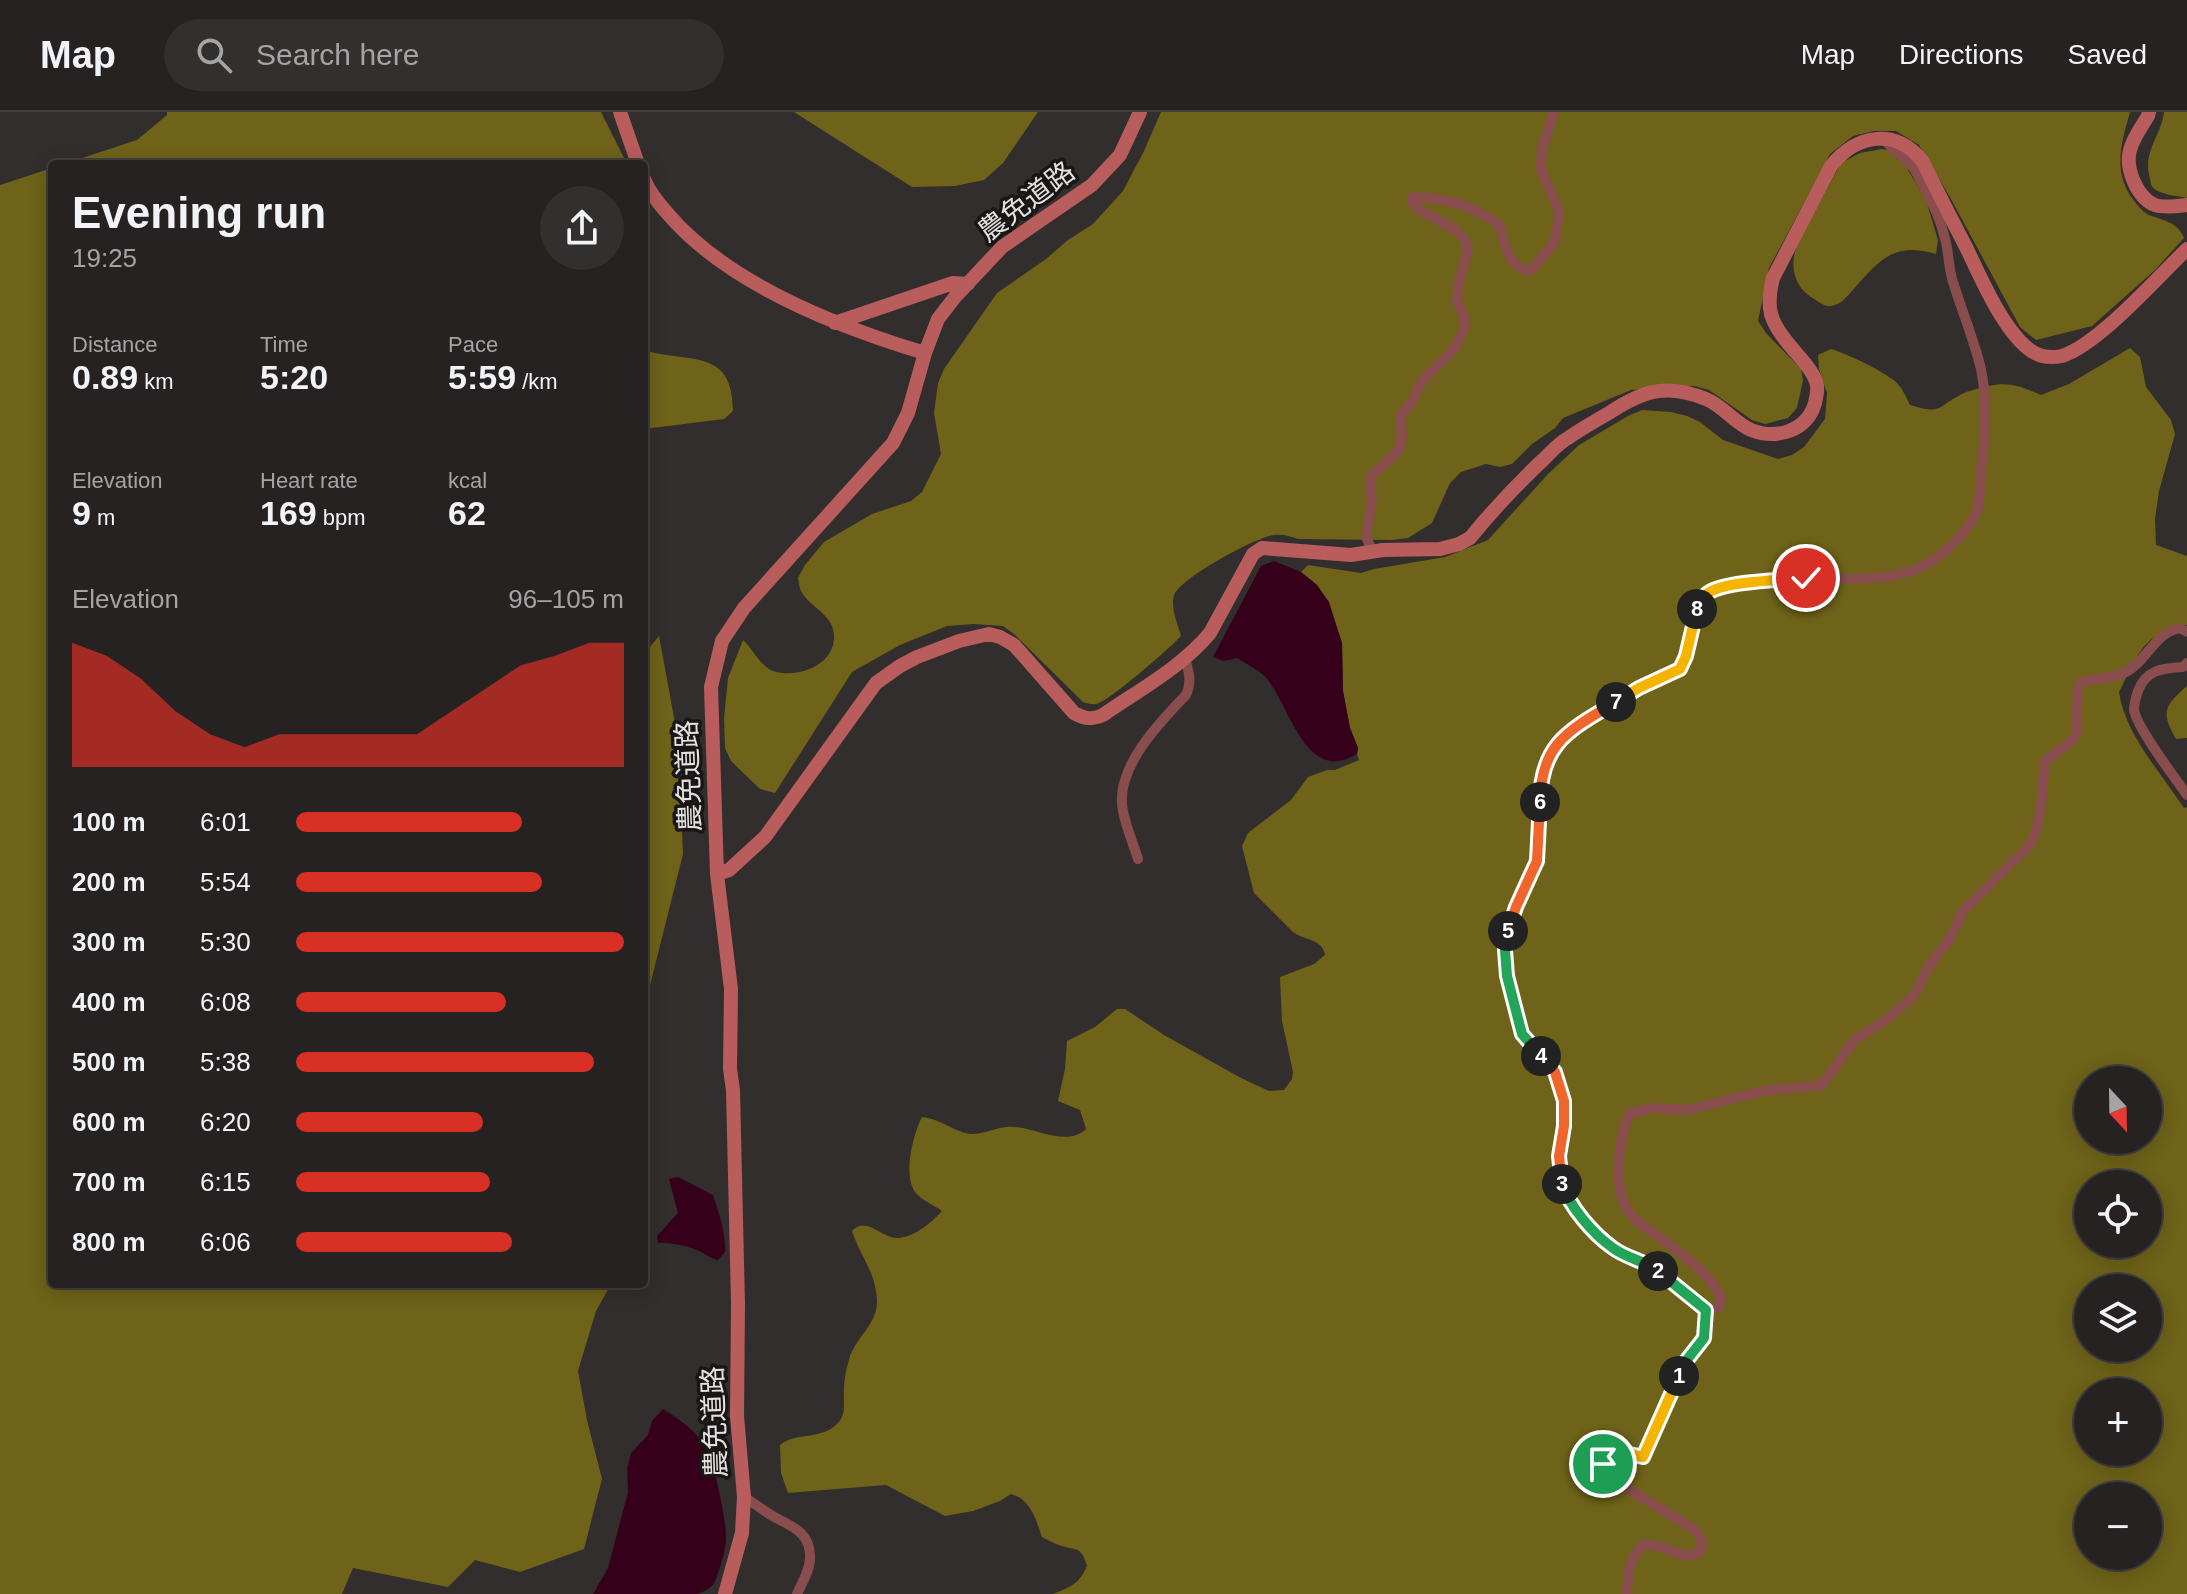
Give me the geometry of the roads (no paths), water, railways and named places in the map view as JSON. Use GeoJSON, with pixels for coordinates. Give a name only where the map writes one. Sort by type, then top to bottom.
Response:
{"type":"FeatureCollection","features":[{"type":"Feature","properties":{"kind":"street"},"geometry":{"type":"LineString","coordinates":[[620,112],[637,160]]}},
{"type":"Feature","properties":{"kind":"street","name":"農免道路"},"geometry":{"type":"LineString","coordinates":[[725,1594],[742,1533],[744,1497],[737,1416],[738,1304],[730,1069],[731,989],[717,874],[711,687],[722,641],[744,608],[893,443],[908,413],[938,319],[1002,247],[1092,185],[1120,155],[1140,112]]}},
{"type":"Feature","properties":{"kind":"street"},"geometry":{"type":"LineString","coordinates":[[1368,551],[1370,546],[1366,537],[1372,500],[1372,475],[1400,447],[1400,416],[1413,401],[1419,386],[1454,349],[1465,328],[1465,319],[1457,301],[1468,250],[1465,240],[1456,230],[1418,209],[1412,202],[1413,197],[1470,206],[1500,226],[1514,263],[1520,269],[1530,271],[1554,243],[1557,229],[1559,210],[1541,170],[1542,148],[1554,112]]}},
{"type":"Feature","properties":{"kind":"street"},"geometry":{"type":"LineString","coordinates":[[2149,112],[2129,151],[2134,183],[2155,205],[2187,205]]}},
{"type":"Feature","properties":{"kind":"street"},"geometry":{"type":"LineString","coordinates":[[1706,1310],[1651,1265],[1614,1250],[1572,1204],[1562,1186],[1559,1156],[1564,1101],[1555,1072],[1522,1034],[1507,976],[1505,950],[1509,927],[1537,861],[1540,787],[1545,763],[1555,745],[1573,728],[1639,688],[1680,669],[1703,596],[1712,590],[1774,580],[1899,575],[1930,561],[1955,542],[1973,520],[1978,509],[1982,462],[1984,416],[1981,371],[1952,279],[1944,233],[1916,170],[1906,158],[1887,145],[1885,139]]}},
{"type":"Feature","properties":{"kind":"street"},"geometry":{"type":"LineString","coordinates":[[717,874],[729,870],[765,837],[876,683],[917,657],[959,641],[989,634],[1000,637],[1014,645],[1074,713],[1094,719],[1185,659],[1210,633],[1253,554],[1262,548],[1351,555],[1368,551],[1440,549],[1459,544],[1470,538],[1524,477],[1565,439],[1623,404],[1646,394],[1682,391],[1709,400],[1749,430],[1770,435],[1794,429],[1811,413],[1817,385],[1812,373],[1776,326],[1770,303],[1773,278],[1831,166],[1853,144],[1885,139],[1915,152],[1923,162],[2000,314],[2022,343],[2046,357],[2061,356],[2080,348],[2104,330],[2187,249]]}},
{"type":"Feature","properties":{"kind":"street"},"geometry":{"type":"LineString","coordinates":[[648,188],[686,235],[710,254],[775,294],[835,323],[925,353]]}},
{"type":"Feature","properties":{"kind":"street"},"geometry":{"type":"LineString","coordinates":[[835,323],[953,283],[968,284]]}},
{"type":"Feature","properties":{"kind":"street"},"geometry":{"type":"LineString","coordinates":[[1706,1310],[1719,1307],[1721,1297],[1710,1278],[1657,1235],[1644,1229],[1626,1208],[1619,1185],[1619,1154],[1624,1125],[1630,1113],[1653,1108],[1687,1110],[1763,1091],[1822,1085],[1855,1039],[1885,1021],[1917,991],[1963,911],[2030,845],[2042,808],[2045,761],[2076,735],[2078,688],[2082,682],[2127,672],[2164,634],[2180,628],[2187,632]]}},
{"type":"Feature","properties":{"kind":"street"},"geometry":{"type":"LineString","coordinates":[[1138,859],[1122,809],[1122,789],[1144,742],[1186,695],[1190,686],[1185,659]]}},
{"type":"Feature","properties":{"kind":"street"},"geometry":{"type":"LineString","coordinates":[[2187,663],[2183,667],[2149,673],[2141,685],[2134,709],[2140,725],[2187,795]]}},
{"type":"Feature","properties":{"kind":"street"},"geometry":{"type":"LineString","coordinates":[[1627,1594],[1630,1564],[1644,1544],[1690,1556],[1699,1553],[1702,1545],[1699,1535],[1692,1528],[1614,1480],[1603,1464],[1607,1456],[1616,1451],[1643,1457],[1686,1361],[1704,1338],[1706,1310]]}},
{"type":"Feature","properties":{"kind":"street"},"geometry":{"type":"LineString","coordinates":[[744,1497],[802,1533],[809,1546],[810,1560],[797,1594]]}}]}
